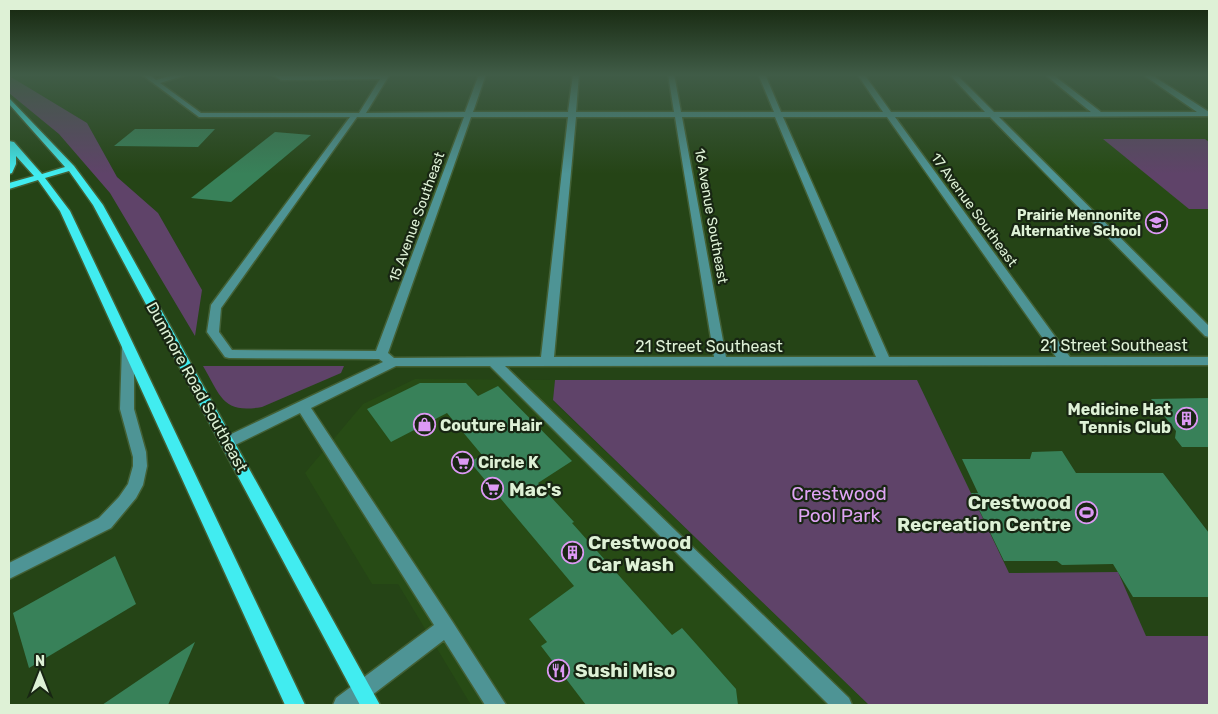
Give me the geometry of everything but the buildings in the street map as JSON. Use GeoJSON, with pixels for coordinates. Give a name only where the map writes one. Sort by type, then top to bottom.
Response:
{"type":"FeatureCollection","features":[{"type":"Feature","properties":{"kind":"main road","name":"Dunmore Road Southeast"},"geometry":{"type":"LineString","coordinates":[[16,107],[71,168],[98,205],[366,698]]}},
{"type":"Feature","properties":{"kind":"main road"},"geometry":{"type":"LineString","coordinates":[[9,171],[12,164],[10,144]]}},
{"type":"Feature","properties":{"kind":"main road"},"geometry":{"type":"LineString","coordinates":[[10,144],[40,177],[65,211],[294,705]]}},
{"type":"Feature","properties":{"kind":"main road"},"geometry":{"type":"LineString","coordinates":[[9,186],[71,168]]}},
{"type":"Feature","properties":{"kind":"street"},"geometry":{"type":"LineString","coordinates":[[189,107],[199,115],[1208,114]]}},
{"type":"Feature","properties":{"kind":"street"},"geometry":{"type":"LineString","coordinates":[[364,107],[215,308],[213,332],[229,354],[381,355],[394,362]]}},
{"type":"Feature","properties":{"kind":"street","name":"15 Avenue Southeast"},"geometry":{"type":"LineString","coordinates":[[381,355],[471,107]]}},
{"type":"Feature","properties":{"kind":"street"},"geometry":{"type":"LineString","coordinates":[[547,362],[572,107]]}},
{"type":"Feature","properties":{"kind":"street","name":"16 Avenue Southeast"},"geometry":{"type":"LineString","coordinates":[[678,107],[721,362]]}},
{"type":"Feature","properties":{"kind":"street"},"geometry":{"type":"LineString","coordinates":[[777,107],[884,362]]}},
{"type":"Feature","properties":{"kind":"street","name":"17 Avenue Southeast"},"geometry":{"type":"LineString","coordinates":[[883,107],[1066,361]]}},
{"type":"Feature","properties":{"kind":"street"},"geometry":{"type":"LineString","coordinates":[[984,107],[1209,333]]}},
{"type":"Feature","properties":{"kind":"street"},"geometry":{"type":"LineString","coordinates":[[1090,107],[1099,114]]}},
{"type":"Feature","properties":{"kind":"street"},"geometry":{"type":"LineString","coordinates":[[9,571],[105,523],[118,512],[136,484],[140,467],[140,456],[127,415],[128,346]]}},
{"type":"Feature","properties":{"kind":"street","name":"21 Street Southeast"},"geometry":{"type":"LineString","coordinates":[[228,442],[394,362],[1209,361]]}},
{"type":"Feature","properties":{"kind":"street"},"geometry":{"type":"LineString","coordinates":[[493,362],[842,705]]}},
{"type":"Feature","properties":{"kind":"street"},"geometry":{"type":"LineString","coordinates":[[303,407],[496,705]]}},
{"type":"Feature","properties":{"kind":"street"},"geometry":{"type":"LineString","coordinates":[[343,705],[366,698],[446,627]]}},
{"type":"Feature","properties":{"kind":"shaded area","name":"Prairie Mennonite Alternative School"},"geometry":{"type":"Polygon","coordinates":[[[1001,120],[1209,120],[1209,326],[1001,120]]]}},
{"type":"Feature","properties":{"kind":"shaded area"},"geometry":{"type":"Polygon","coordinates":[[[415,379],[555,380],[553,401],[869,705],[471,705],[398,584],[372,584],[305,473],[363,404],[415,379]]]}},
{"type":"Feature","properties":{"kind":"green space"},"geometry":{"type":"Polygon","coordinates":[[[26,107],[61,107],[87,123],[117,177],[158,213],[202,290],[195,336],[110,193],[59,134],[26,107]]]}},
{"type":"Feature","properties":{"kind":"green space"},"geometry":{"type":"Polygon","coordinates":[[[1103,139],[1205,139],[1209,142],[1209,209],[1189,209],[1103,139]]]}},
{"type":"Feature","properties":{"kind":"green space"},"geometry":{"type":"Polygon","coordinates":[[[203,366],[344,366],[341,373],[262,407],[238,408],[230,405],[219,394],[203,366]]]}},
{"type":"Feature","properties":{"kind":"green space","name":"Crestwood Pool Park"},"geometry":{"type":"Polygon","coordinates":[[[555,380],[917,380],[1009,573],[1118,572],[1146,636],[1209,636],[1209,705],[869,705],[553,400],[555,380]]]}},
{"type":"Feature","properties":{"kind":"place","name":"Prairie Mennonite Alternative School"},"geometry":{"type":"Point","coordinates":[1157,223]}},
{"type":"Feature","properties":{"kind":"place","name":"Medicine Hat Tennis Club"},"geometry":{"type":"Point","coordinates":[1187,418]}},
{"type":"Feature","properties":{"kind":"place","name":"Couture Hair"},"geometry":{"type":"Point","coordinates":[424,425]}},
{"type":"Feature","properties":{"kind":"place","name":"Circle K"},"geometry":{"type":"Point","coordinates":[462,462]}},
{"type":"Feature","properties":{"kind":"place","name":"Mac's"},"geometry":{"type":"Point","coordinates":[493,489]}},
{"type":"Feature","properties":{"kind":"place","name":"Crestwood Recreation Centre"},"geometry":{"type":"Point","coordinates":[1087,513]}},
{"type":"Feature","properties":{"kind":"place","name":"Crestwood Car Wash"},"geometry":{"type":"Point","coordinates":[572,553]}},
{"type":"Feature","properties":{"kind":"place","name":"Sushi Miso"},"geometry":{"type":"Point","coordinates":[559,670]}}]}
